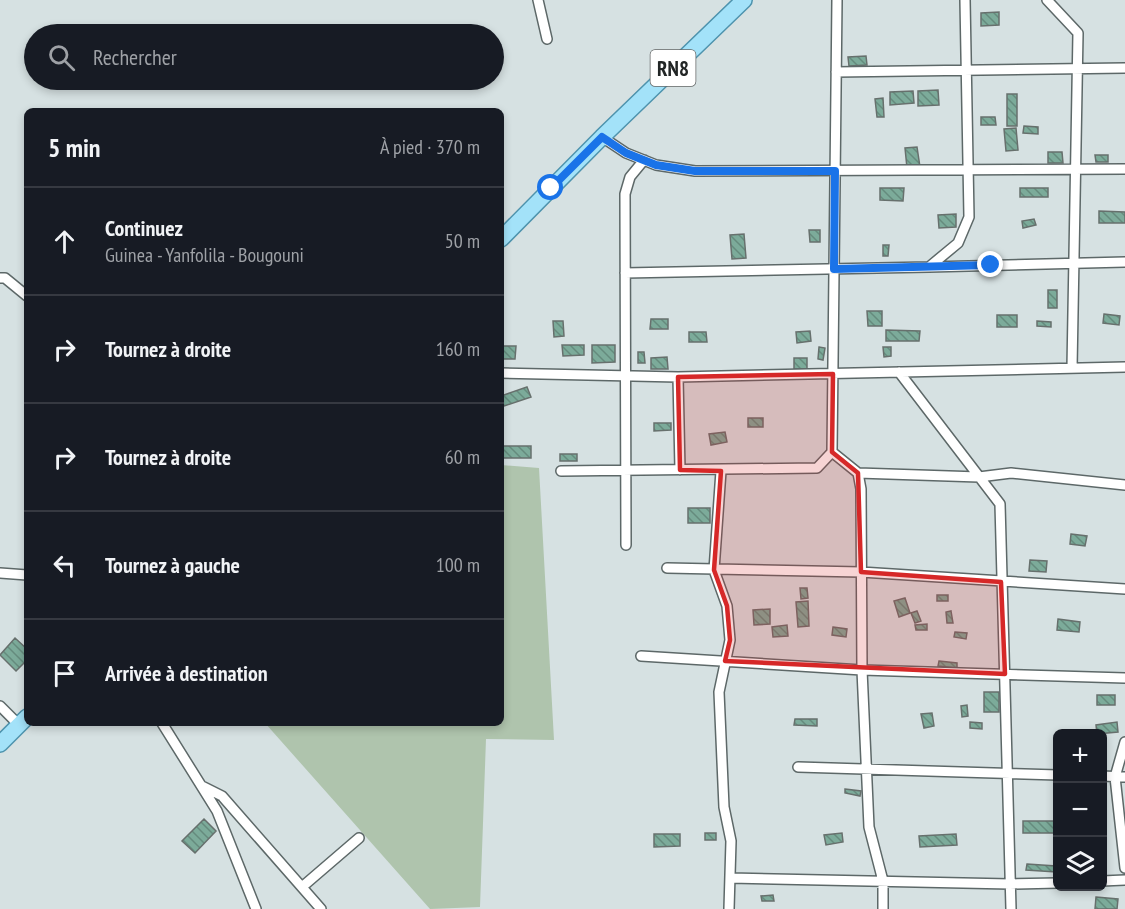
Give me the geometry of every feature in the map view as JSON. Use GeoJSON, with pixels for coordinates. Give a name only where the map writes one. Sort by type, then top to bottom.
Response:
{"type":"FeatureCollection","features":[{"type":"Feature","properties":{"kind":"main road","name":"RN8"},"geometry":{"type":"LineString","coordinates":[[504,235],[744,0]]}},
{"type":"Feature","properties":{"kind":"main road"},"geometry":{"type":"LineString","coordinates":[[0,744],[23,721]]}},
{"type":"Feature","properties":{"kind":"street"},"geometry":{"type":"LineString","coordinates":[[538,0],[547,39]]}},
{"type":"Feature","properties":{"kind":"street"},"geometry":{"type":"LineString","coordinates":[[561,471],[721,471],[817,468],[832,452],[837,0]]}},
{"type":"Feature","properties":{"kind":"street"},"geometry":{"type":"LineString","coordinates":[[929,267],[958,243],[969,217],[965,0]]}},
{"type":"Feature","properties":{"kind":"street"},"geometry":{"type":"LineString","coordinates":[[1047,0],[1078,33],[1072,368]]}},
{"type":"Feature","properties":{"kind":"street"},"geometry":{"type":"LineString","coordinates":[[836,72],[1125,68]]}},
{"type":"Feature","properties":{"kind":"street"},"geometry":{"type":"LineString","coordinates":[[602,137],[626,153],[656,165],[695,171],[1125,169]]}},
{"type":"Feature","properties":{"kind":"street"},"geometry":{"type":"LineString","coordinates":[[626,545],[624,194],[630,177],[644,160]]}},
{"type":"Feature","properties":{"kind":"street"},"geometry":{"type":"LineString","coordinates":[[625,273],[1125,262]]}},
{"type":"Feature","properties":{"kind":"street"},"geometry":{"type":"LineString","coordinates":[[0,278],[5,278],[24,294]]}},
{"type":"Feature","properties":{"kind":"street"},"geometry":{"type":"LineString","coordinates":[[504,373],[678,377],[1125,367]]}},
{"type":"Feature","properties":{"kind":"street"},"geometry":{"type":"LineString","coordinates":[[899,372],[1000,504],[1011,909]]}},
{"type":"Feature","properties":{"kind":"street"},"geometry":{"type":"LineString","coordinates":[[678,377],[680,470]]}},
{"type":"Feature","properties":{"kind":"street"},"geometry":{"type":"LineString","coordinates":[[832,452],[858,473],[979,477],[1011,473],[1125,485]]}},
{"type":"Feature","properties":{"kind":"street"},"geometry":{"type":"LineString","coordinates":[[721,471],[714,570],[727,606],[730,640],[719,692],[724,807],[731,841],[729,909]]}},
{"type":"Feature","properties":{"kind":"street"},"geometry":{"type":"LineString","coordinates":[[858,473],[861,489],[862,670],[869,827],[883,881],[883,909]]}},
{"type":"Feature","properties":{"kind":"street"},"geometry":{"type":"LineString","coordinates":[[667,568],[861,572],[1125,589]]}},
{"type":"Feature","properties":{"kind":"street"},"geometry":{"type":"LineString","coordinates":[[0,573],[24,575]]}},
{"type":"Feature","properties":{"kind":"street"},"geometry":{"type":"LineString","coordinates":[[641,656],[862,670],[1125,678]]}},
{"type":"Feature","properties":{"kind":"street"},"geometry":{"type":"LineString","coordinates":[[0,706],[23,721]]}},
{"type":"Feature","properties":{"kind":"street"},"geometry":{"type":"LineString","coordinates":[[164,726],[217,811],[256,909]]}},
{"type":"Feature","properties":{"kind":"street"},"geometry":{"type":"LineString","coordinates":[[1125,742],[1120,777],[1125,868]]}},
{"type":"Feature","properties":{"kind":"street"},"geometry":{"type":"LineString","coordinates":[[798,767],[1053,775]]}},
{"type":"Feature","properties":{"kind":"street"},"geometry":{"type":"LineString","coordinates":[[200,784],[222,796],[321,909]]}},
{"type":"Feature","properties":{"kind":"street"},"geometry":{"type":"LineString","coordinates":[[302,887],[359,838]]}},
{"type":"Feature","properties":{"kind":"street"},"geometry":{"type":"LineString","coordinates":[[730,878],[1053,883]]}},
{"type":"Feature","properties":{"kind":"street"},"geometry":{"type":"LineString","coordinates":[[1107,881],[1125,880]]}},
{"type":"Feature","properties":{"kind":"highlighted area"},"geometry":{"type":"Polygon","coordinates":[[[833,374],[832,452],[858,473],[861,572],[1001,582],[1005,674],[725,661],[730,640],[727,606],[714,570],[721,471],[680,470],[678,377],[833,374]]]}},
{"type":"Feature","properties":{"kind":"green space"},"geometry":{"type":"Polygon","coordinates":[[[504,465],[539,468],[554,740],[486,739],[480,907],[430,909],[268,726],[504,726],[504,465]]]}},
{"type":"Feature","properties":{"kind":"building"},"geometry":{"type":"Polygon","coordinates":[[[999,12],[999,25],[981,26],[981,13],[999,12]]]}},
{"type":"Feature","properties":{"kind":"building"},"geometry":{"type":"Polygon","coordinates":[[[866,56],[867,65],[849,66],[848,57],[866,56]]]}},
{"type":"Feature","properties":{"kind":"building"},"geometry":{"type":"Polygon","coordinates":[[[938,90],[939,105],[918,106],[918,91],[938,90]]]}},
{"type":"Feature","properties":{"kind":"building"},"geometry":{"type":"Polygon","coordinates":[[[913,91],[914,103],[890,105],[890,92],[913,91]]]}},
{"type":"Feature","properties":{"kind":"building"},"geometry":{"type":"Polygon","coordinates":[[[1007,94],[1017,94],[1017,126],[1007,126],[1007,94]]]}},
{"type":"Feature","properties":{"kind":"building"},"geometry":{"type":"Polygon","coordinates":[[[883,98],[884,117],[877,117],[875,99],[883,98]]]}},
{"type":"Feature","properties":{"kind":"building"},"geometry":{"type":"Polygon","coordinates":[[[981,117],[995,117],[996,125],[981,125],[981,117]]]}},
{"type":"Feature","properties":{"kind":"building"},"geometry":{"type":"Polygon","coordinates":[[[1024,126],[1038,127],[1038,134],[1023,133],[1024,126]]]}},
{"type":"Feature","properties":{"kind":"building"},"geometry":{"type":"Polygon","coordinates":[[[1016,128],[1018,150],[1006,151],[1004,129],[1016,128]]]}},
{"type":"Feature","properties":{"kind":"building"},"geometry":{"type":"Polygon","coordinates":[[[917,147],[920,167],[907,168],[905,148],[917,147]]]}},
{"type":"Feature","properties":{"kind":"building"},"geometry":{"type":"Polygon","coordinates":[[[1048,152],[1062,152],[1063,163],[1048,163],[1048,152]]]}},
{"type":"Feature","properties":{"kind":"building"},"geometry":{"type":"Polygon","coordinates":[[[1095,155],[1108,155],[1108,162],[1096,162],[1095,155]]]}},
{"type":"Feature","properties":{"kind":"building"},"geometry":{"type":"Polygon","coordinates":[[[880,188],[904,188],[903,201],[880,200],[880,188]]]}},
{"type":"Feature","properties":{"kind":"building"},"geometry":{"type":"Polygon","coordinates":[[[1020,188],[1048,188],[1048,197],[1020,197],[1020,188]]]}},
{"type":"Feature","properties":{"kind":"building"},"geometry":{"type":"Polygon","coordinates":[[[1099,211],[1125,212],[1125,223],[1099,223],[1099,211]]]}},
{"type":"Feature","properties":{"kind":"building"},"geometry":{"type":"Polygon","coordinates":[[[956,214],[956,227],[939,228],[938,215],[956,214]]]}},
{"type":"Feature","properties":{"kind":"building"},"geometry":{"type":"Polygon","coordinates":[[[1034,219],[1036,225],[1023,228],[1022,221],[1034,219]]]}},
{"type":"Feature","properties":{"kind":"building"},"geometry":{"type":"Polygon","coordinates":[[[809,230],[820,230],[820,242],[810,242],[809,230]]]}},
{"type":"Feature","properties":{"kind":"building"},"geometry":{"type":"Polygon","coordinates":[[[744,234],[746,258],[732,259],[730,235],[744,234]]]}},
{"type":"Feature","properties":{"kind":"building"},"geometry":{"type":"Polygon","coordinates":[[[883,245],[889,245],[888,256],[883,256],[883,245]]]}},
{"type":"Feature","properties":{"kind":"building"},"geometry":{"type":"Polygon","coordinates":[[[1048,290],[1057,290],[1057,308],[1048,308],[1048,290]]]}},
{"type":"Feature","properties":{"kind":"building"},"geometry":{"type":"Polygon","coordinates":[[[867,311],[882,311],[882,326],[868,326],[867,311]]]}},
{"type":"Feature","properties":{"kind":"building"},"geometry":{"type":"Polygon","coordinates":[[[1104,314],[1120,316],[1119,325],[1103,323],[1104,314]]]}},
{"type":"Feature","properties":{"kind":"building"},"geometry":{"type":"Polygon","coordinates":[[[997,315],[1017,315],[1017,327],[997,327],[997,315]]]}},
{"type":"Feature","properties":{"kind":"building"},"geometry":{"type":"Polygon","coordinates":[[[651,319],[668,319],[668,329],[650,329],[651,319]]]}},
{"type":"Feature","properties":{"kind":"building"},"geometry":{"type":"Polygon","coordinates":[[[553,321],[563,321],[564,336],[554,337],[553,321]]]}},
{"type":"Feature","properties":{"kind":"building"},"geometry":{"type":"Polygon","coordinates":[[[1037,321],[1051,322],[1051,327],[1037,326],[1037,321]]]}},
{"type":"Feature","properties":{"kind":"building"},"geometry":{"type":"Polygon","coordinates":[[[886,330],[920,331],[919,341],[886,341],[886,330]]]}},
{"type":"Feature","properties":{"kind":"building"},"geometry":{"type":"Polygon","coordinates":[[[810,331],[811,341],[797,343],[796,332],[810,331]]]}},
{"type":"Feature","properties":{"kind":"building"},"geometry":{"type":"Polygon","coordinates":[[[689,332],[706,332],[707,342],[689,342],[689,332]]]}},
{"type":"Feature","properties":{"kind":"building"},"geometry":{"type":"Polygon","coordinates":[[[562,345],[584,345],[584,355],[563,356],[562,345]]]}},
{"type":"Feature","properties":{"kind":"building"},"geometry":{"type":"Polygon","coordinates":[[[592,345],[615,345],[615,362],[592,363],[592,345]]]}},
{"type":"Feature","properties":{"kind":"building"},"geometry":{"type":"Polygon","coordinates":[[[504,346],[516,346],[515,359],[504,359],[504,346]]]}},
{"type":"Feature","properties":{"kind":"building"},"geometry":{"type":"Polygon","coordinates":[[[819,347],[825,348],[823,360],[818,359],[819,347]]]}},
{"type":"Feature","properties":{"kind":"building"},"geometry":{"type":"Polygon","coordinates":[[[883,347],[891,347],[891,356],[884,357],[883,347]]]}},
{"type":"Feature","properties":{"kind":"building"},"geometry":{"type":"Polygon","coordinates":[[[638,352],[644,352],[645,363],[638,363],[638,352]]]}},
{"type":"Feature","properties":{"kind":"building"},"geometry":{"type":"Polygon","coordinates":[[[667,357],[668,369],[651,369],[651,358],[667,357]]]}},
{"type":"Feature","properties":{"kind":"building"},"geometry":{"type":"Polygon","coordinates":[[[794,358],[807,358],[807,369],[794,369],[794,358]]]}},
{"type":"Feature","properties":{"kind":"building"},"geometry":{"type":"Polygon","coordinates":[[[527,387],[531,397],[504,406],[504,395],[527,387]]]}},
{"type":"Feature","properties":{"kind":"building"},"geometry":{"type":"Polygon","coordinates":[[[748,418],[763,418],[763,427],[748,427],[748,418]]]}},
{"type":"Feature","properties":{"kind":"building"},"geometry":{"type":"Polygon","coordinates":[[[654,423],[671,423],[671,430],[654,431],[654,423]]]}},
{"type":"Feature","properties":{"kind":"building"},"geometry":{"type":"Polygon","coordinates":[[[725,432],[727,442],[711,445],[709,434],[725,432]]]}},
{"type":"Feature","properties":{"kind":"building"},"geometry":{"type":"Polygon","coordinates":[[[504,446],[531,446],[531,458],[504,458],[504,446]]]}},
{"type":"Feature","properties":{"kind":"building"},"geometry":{"type":"Polygon","coordinates":[[[560,454],[577,454],[577,461],[560,461],[560,454]]]}},
{"type":"Feature","properties":{"kind":"building"},"geometry":{"type":"Polygon","coordinates":[[[688,508],[710,508],[710,523],[688,523],[688,508]]]}},
{"type":"Feature","properties":{"kind":"building"},"geometry":{"type":"Polygon","coordinates":[[[1071,534],[1087,536],[1085,546],[1070,544],[1071,534]]]}},
{"type":"Feature","properties":{"kind":"building"},"geometry":{"type":"Polygon","coordinates":[[[1030,560],[1047,561],[1046,572],[1029,571],[1030,560]]]}},
{"type":"Feature","properties":{"kind":"building"},"geometry":{"type":"Polygon","coordinates":[[[800,588],[807,588],[808,598],[801,599],[800,588]]]}},
{"type":"Feature","properties":{"kind":"building"},"geometry":{"type":"Polygon","coordinates":[[[937,595],[948,595],[948,601],[937,601],[937,595]]]}},
{"type":"Feature","properties":{"kind":"building"},"geometry":{"type":"Polygon","coordinates":[[[905,598],[910,613],[899,617],[894,601],[905,598]]]}},
{"type":"Feature","properties":{"kind":"building"},"geometry":{"type":"Polygon","coordinates":[[[808,601],[809,626],[798,627],[796,602],[808,601]]]}},
{"type":"Feature","properties":{"kind":"building"},"geometry":{"type":"Polygon","coordinates":[[[770,609],[770,624],[754,625],[753,610],[770,609]]]}},
{"type":"Feature","properties":{"kind":"building"},"geometry":{"type":"Polygon","coordinates":[[[917,611],[921,621],[915,623],[911,613],[917,611]]]}},
{"type":"Feature","properties":{"kind":"building"},"geometry":{"type":"Polygon","coordinates":[[[951,611],[953,623],[947,623],[946,612],[951,611]]]}},
{"type":"Feature","properties":{"kind":"building"},"geometry":{"type":"Polygon","coordinates":[[[1058,619],[1080,622],[1079,632],[1057,630],[1058,619]]]}},
{"type":"Feature","properties":{"kind":"building"},"geometry":{"type":"Polygon","coordinates":[[[927,624],[927,630],[916,630],[915,625],[927,624]]]}},
{"type":"Feature","properties":{"kind":"building"},"geometry":{"type":"Polygon","coordinates":[[[787,625],[788,636],[773,637],[772,627],[787,625]]]}},
{"type":"Feature","properties":{"kind":"building"},"geometry":{"type":"Polygon","coordinates":[[[833,627],[847,629],[846,637],[832,635],[833,627]]]}},
{"type":"Feature","properties":{"kind":"building"},"geometry":{"type":"Polygon","coordinates":[[[955,632],[967,633],[966,639],[954,637],[955,632]]]}},
{"type":"Feature","properties":{"kind":"building"},"geometry":{"type":"Polygon","coordinates":[[[15,638],[24,646],[24,663],[16,671],[0,655],[15,638]]]}},
{"type":"Feature","properties":{"kind":"building"},"geometry":{"type":"Polygon","coordinates":[[[939,661],[957,663],[957,668],[938,666],[939,661]]]}},
{"type":"Feature","properties":{"kind":"building"},"geometry":{"type":"Polygon","coordinates":[[[984,692],[999,692],[999,712],[984,712],[984,692]]]}},
{"type":"Feature","properties":{"kind":"building"},"geometry":{"type":"Polygon","coordinates":[[[1097,695],[1115,695],[1115,705],[1097,705],[1097,695]]]}},
{"type":"Feature","properties":{"kind":"building"},"geometry":{"type":"Polygon","coordinates":[[[967,705],[968,716],[962,717],[961,706],[967,705]]]}},
{"type":"Feature","properties":{"kind":"building"},"geometry":{"type":"Polygon","coordinates":[[[932,713],[934,726],[924,728],[921,714],[932,713]]]}},
{"type":"Feature","properties":{"kind":"building"},"geometry":{"type":"Polygon","coordinates":[[[795,719],[817,719],[817,726],[794,725],[795,719]]]}},
{"type":"Feature","properties":{"kind":"building"},"geometry":{"type":"Polygon","coordinates":[[[970,722],[982,723],[982,729],[970,728],[970,722]]]}},
{"type":"Feature","properties":{"kind":"building"},"geometry":{"type":"Polygon","coordinates":[[[1117,722],[1118,732],[1107,733],[1107,729],[1096,729],[1096,725],[1117,722]]]}},
{"type":"Feature","properties":{"kind":"building"},"geometry":{"type":"Polygon","coordinates":[[[845,789],[861,791],[860,796],[845,793],[845,789]]]}},
{"type":"Feature","properties":{"kind":"building"},"geometry":{"type":"Polygon","coordinates":[[[204,819],[216,831],[195,853],[182,841],[204,819]]]}},
{"type":"Feature","properties":{"kind":"building"},"geometry":{"type":"Polygon","coordinates":[[[1023,821],[1053,821],[1053,833],[1023,833],[1023,821]]]}},
{"type":"Feature","properties":{"kind":"building"},"geometry":{"type":"Polygon","coordinates":[[[705,833],[716,833],[716,840],[705,840],[705,833]]]}},
{"type":"Feature","properties":{"kind":"building"},"geometry":{"type":"Polygon","coordinates":[[[842,833],[843,842],[826,845],[824,835],[842,833]]]}},
{"type":"Feature","properties":{"kind":"building"},"geometry":{"type":"Polygon","coordinates":[[[654,834],[680,834],[680,846],[654,847],[654,834]]]}},
{"type":"Feature","properties":{"kind":"building"},"geometry":{"type":"Polygon","coordinates":[[[956,834],[957,845],[920,847],[919,836],[956,834]]]}},
{"type":"Feature","properties":{"kind":"building"},"geometry":{"type":"Polygon","coordinates":[[[1027,864],[1053,866],[1053,872],[1026,870],[1027,864]]]}},
{"type":"Feature","properties":{"kind":"building"},"geometry":{"type":"Polygon","coordinates":[[[773,895],[774,901],[762,901],[761,896],[773,895]]]}},
{"type":"Feature","properties":{"kind":"building"},"geometry":{"type":"Polygon","coordinates":[[[1096,897],[1118,899],[1117,909],[1095,909],[1096,897]]]}},
{"type":"Feature","properties":{"kind":"route"},"geometry":{"type":"LineString","coordinates":[[551,188],[602,137],[626,153],[656,165],[695,171],[835,171],[834,269],[991,265]]}}]}
